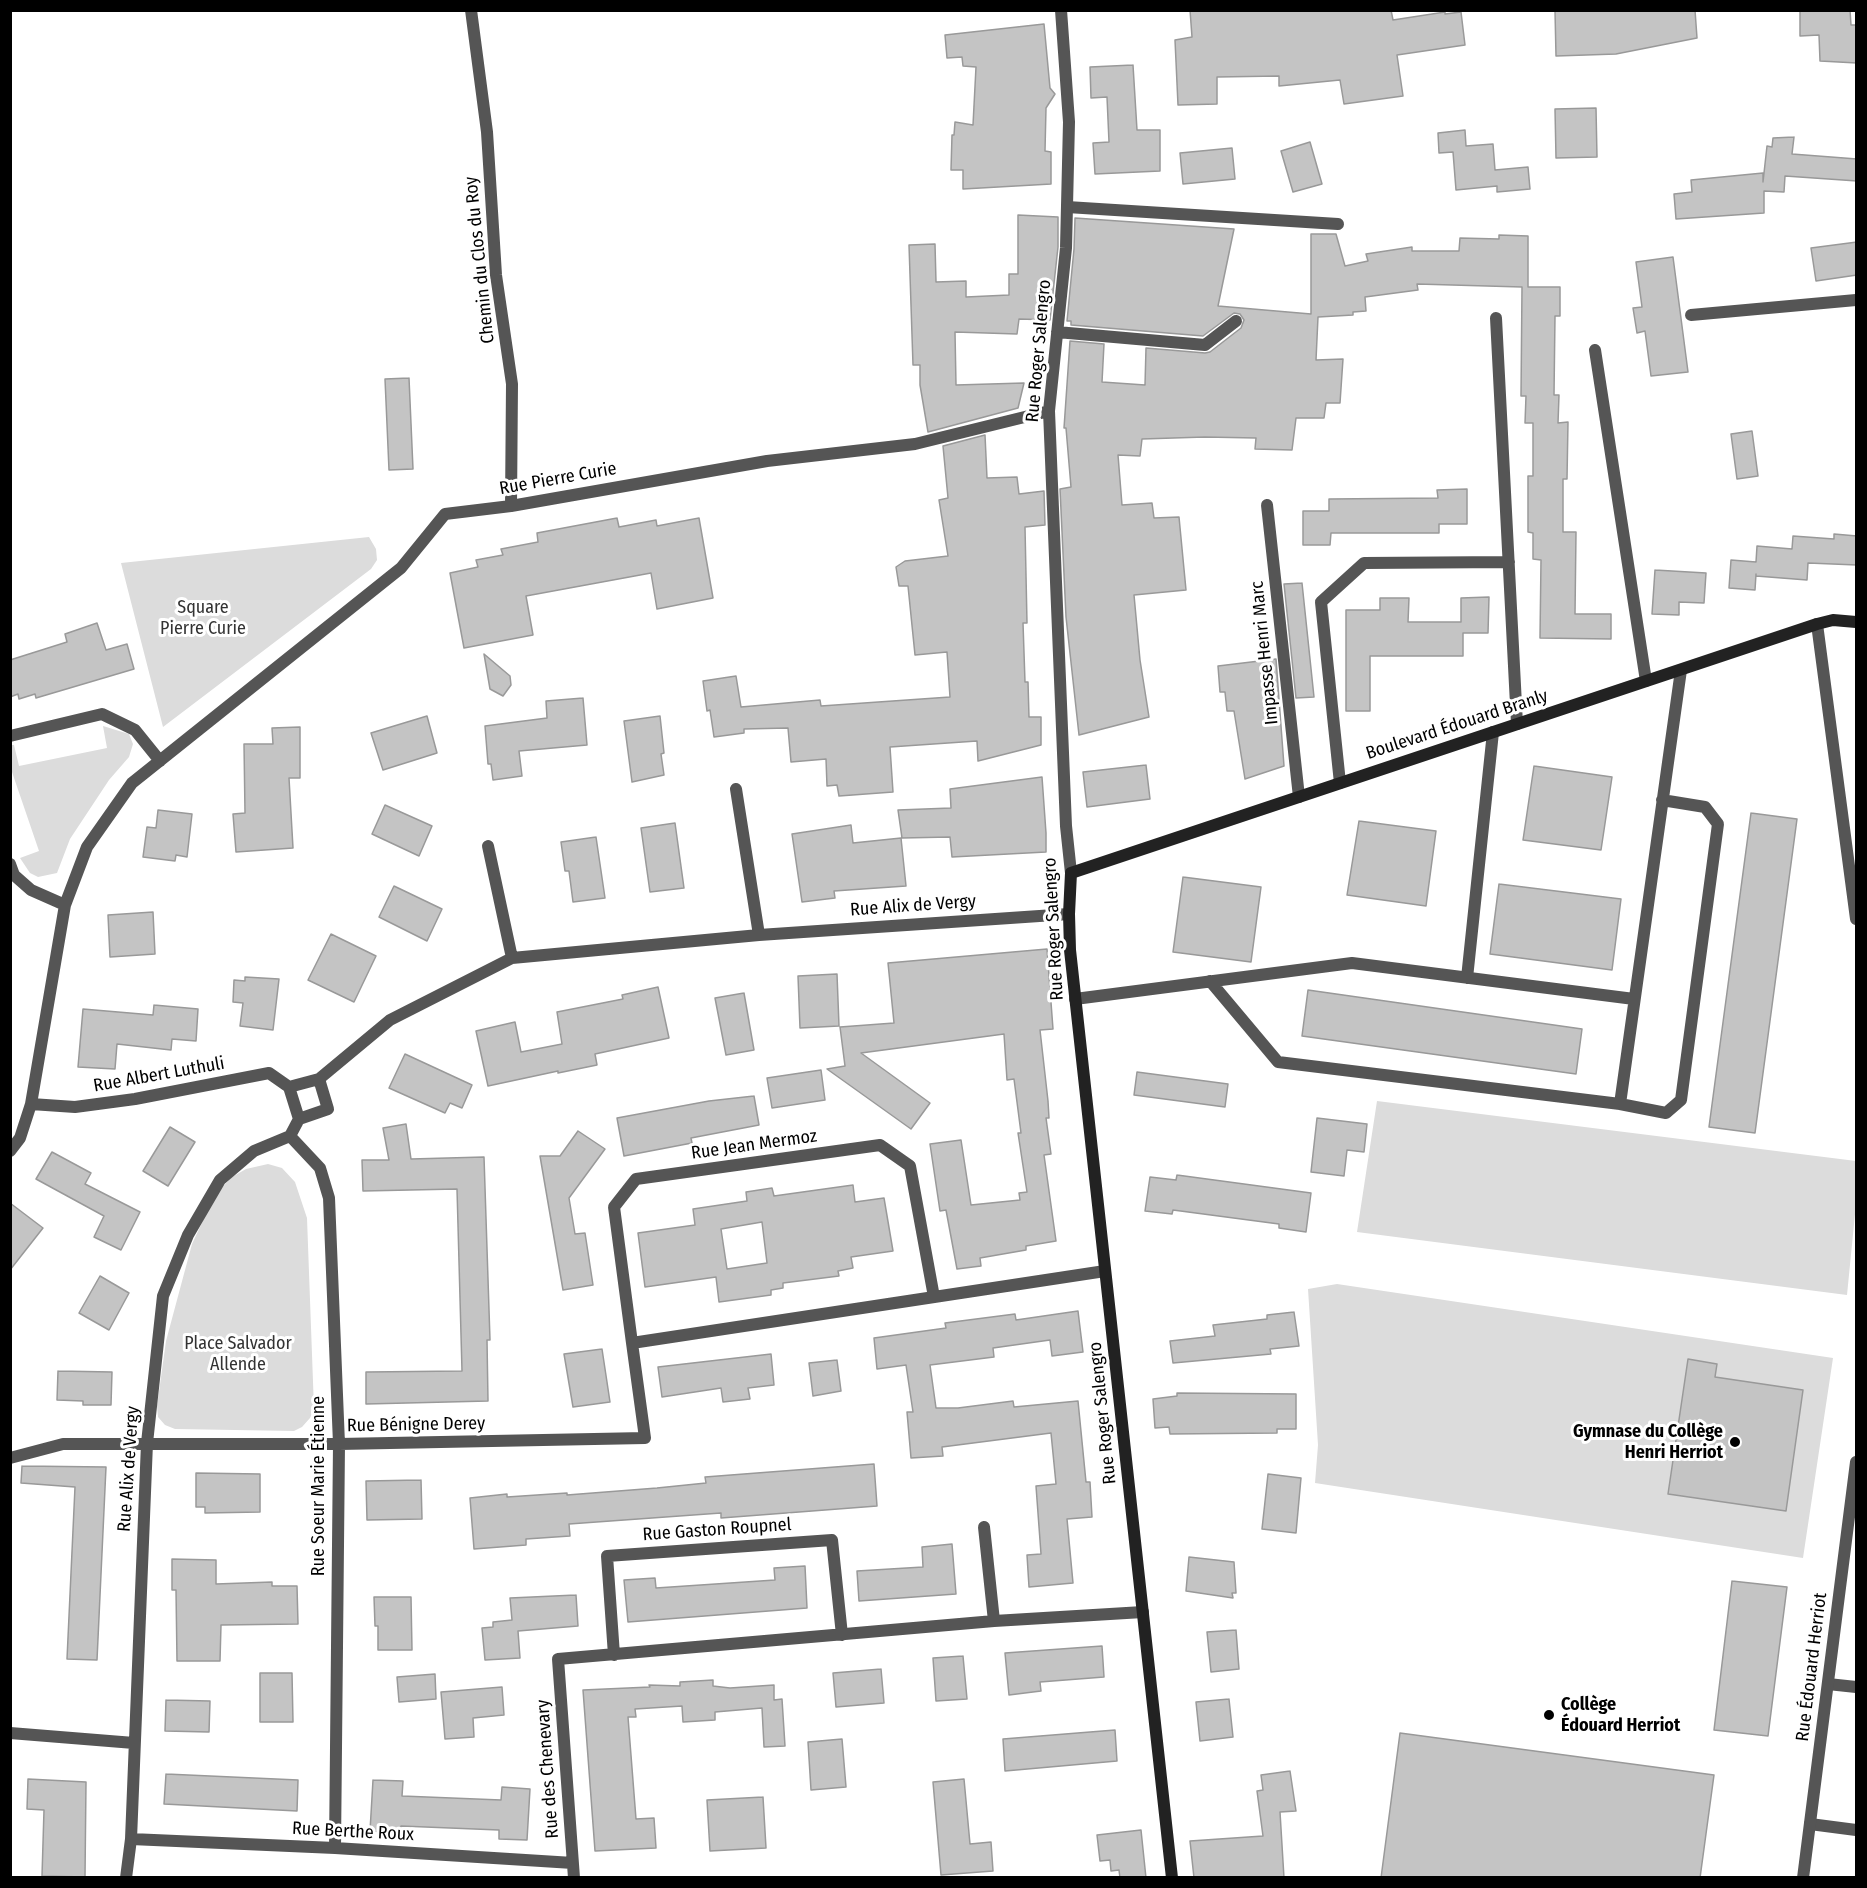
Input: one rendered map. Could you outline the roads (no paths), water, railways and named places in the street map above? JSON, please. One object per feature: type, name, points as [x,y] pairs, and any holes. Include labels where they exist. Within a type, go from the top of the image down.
[{"type":"street","name":"Chemin du Clos du Roy","points":[[471,10],[487,132],[496,275],[512,384],[511,506]]},
{"type":"street","name":"Rue Roger Salengro","points":[[1061,10],[1069,123],[1066,248],[1049,411],[1066,826],[1071,873],[1069,914],[1105,1271],[1172,1878]]},
{"type":"street","points":[[1067,207],[1338,224]]},
{"type":"street","points":[[1691,315],[1857,300]]},
{"type":"street","points":[[1496,318],[1517,724]]},
{"type":"street","points":[[1057,332],[1205,345],[1236,321]]},
{"type":"street","points":[[1595,351],[1646,681]]},
{"type":"street","name":"Rue Pierre Curie","points":[[10,1151],[20,1138],[31,1104],[64,904],[87,847],[132,783],[401,568],[445,514],[511,506],[767,461],[915,444],[1049,411]]},
{"type":"street","name":"Impasse Henri Marc","points":[[1267,506],[1299,797]]},
{"type":"street","points":[[1340,783],[1321,602],[1364,563],[1509,562]]},
{"type":"street","name":"Boulevard Édouard Branly","points":[[1071,873],[1817,624],[1833,620],[1857,622]]},
{"type":"street","points":[[1817,624],[1857,919]]},
{"type":"street","points":[[1620,1104],[1681,670]]},
{"type":"street","points":[[10,736],[102,714],[135,730],[160,761]]},
{"type":"street","points":[[1467,978],[1492,732]]},
{"type":"street","points":[[736,789],[759,935]]},
{"type":"street","points":[[1210,981],[1278,1062],[1620,1104],[1666,1113],[1681,1100],[1683,1089],[1718,824],[1705,807],[1662,800]]},
{"type":"street","points":[[488,846],[512,958]]},
{"type":"street","points":[[10,864],[14,874],[31,890],[64,904]]},
{"type":"street","name":"Rue Alix de Vergy","points":[[289,1088],[319,1079],[390,1020],[512,958],[759,935],[1069,914]]},
{"type":"street","points":[[1076,999],[1352,963],[1634,999]]},
{"type":"street","name":"Rue Albert Luthuli","points":[[31,1104],[75,1107],[135,1100],[269,1073],[289,1088]]},
{"type":"street","points":[[290,1136],[299,1119],[328,1109],[319,1079]]},
{"type":"street","points":[[289,1088],[299,1119]]},
{"type":"street","name":"Rue Alix de Vergy","points":[[126,1878],[130,1839],[147,1443],[163,1296],[188,1234],[220,1180],[255,1151],[290,1136]]},
{"type":"street","name":"Rue Soeur Marie Étienne","points":[[290,1136],[320,1168],[329,1198],[339,1444],[335,1848]]},
{"type":"street","name":"Rue Jean Mermoz","points":[[645,1438],[614,1207],[636,1179],[880,1146],[910,1166],[934,1297]]},
{"type":"street","points":[[632,1343],[1105,1271]]},
{"type":"street","name":"Rue Bénigne Derey","points":[[10,1458],[63,1444],[339,1444],[645,1438]]},
{"type":"street","name":"Rue Édouard Herriot","points":[[1803,1878],[1857,1462]]},
{"type":"street","points":[[984,1527],[994,1621]]},
{"type":"street","name":"Rue Gaston Roupnel","points":[[614,1655],[607,1556],[832,1540],[842,1635]]},
{"type":"street","points":[[614,1655],[994,1621],[1143,1612]]},
{"type":"street","name":"Rue des Chenevary","points":[[574,1878],[558,1659],[614,1655]]},
{"type":"street","points":[[1828,1684],[1857,1687]]},
{"type":"street","points":[[10,1734],[134,1743]]},
{"type":"street","points":[[1809,1824],[1857,1830]]},
{"type":"street","name":"Rue Berthe Roux","points":[[130,1839],[335,1848],[573,1863]]},
{"type":"place","name":"Gymnase du Collège Henri Herriot","points":[[1735,1442]]},
{"type":"place","name":"Collège Édouard Herriot","points":[[1549,1715]]},
{"type":"park label","name":"Square Pierre Curie","points":[[203,618]]},
{"type":"park label","name":"Place Salvador Allende","points":[[238,1354]]}]
